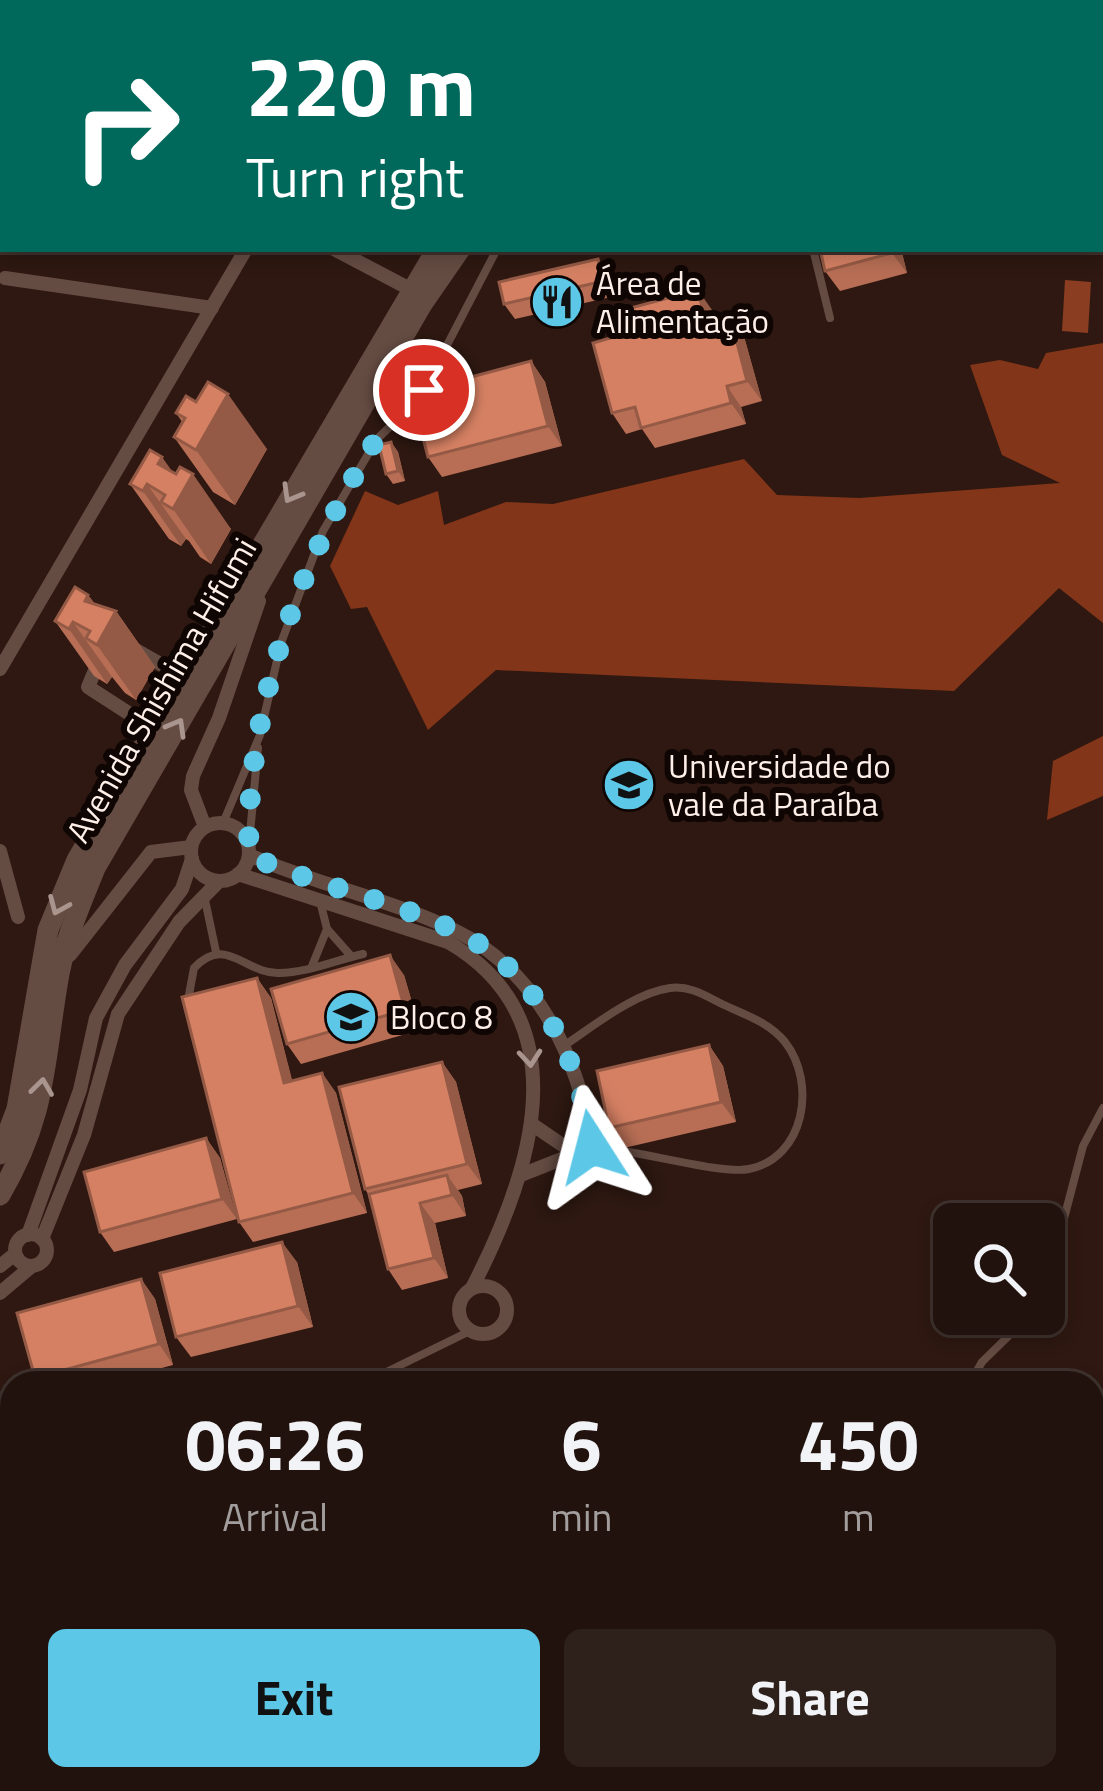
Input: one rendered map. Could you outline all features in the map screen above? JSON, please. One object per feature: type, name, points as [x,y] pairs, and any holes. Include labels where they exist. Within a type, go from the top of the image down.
[{"type":"street","points":[[0,669],[244,252]]},
{"type":"street","points":[[340,252],[410,289]]},
{"type":"street","name":"Avenida Shishima Hifumi","points":[[0,1195],[30,1142],[38,1116],[60,969],[86,864],[153,729],[435,252]]},
{"type":"street","name":"Avenida Shishima Hifumi","points":[[0,1154],[17,1109],[48,929],[271,568],[422,304],[458,252]]},
{"type":"street","points":[[5,278],[212,308]]},
{"type":"street","points":[[0,1293],[45,1258],[35,1237],[97,1018],[125,965],[188,879],[192,853],[205,827],[191,790],[193,776],[225,704],[271,568]]},
{"type":"street","points":[[153,729],[88,687],[115,640],[183,677]]},
{"type":"street","points":[[205,827],[223,823],[241,830],[249,849],[469,938],[529,992],[565,1045],[587,1104],[592,1147],[521,1175]]},
{"type":"street","points":[[238,874],[249,849]]},
{"type":"street","points":[[0,851],[17,917]]},
{"type":"street","points":[[60,969],[151,852],[192,853]]},
{"type":"street","points":[[192,853],[202,874],[219,881]]},
{"type":"street","points":[[0,1266],[15,1254],[16,1244],[35,1237],[84,1135],[118,1014],[153,957],[203,894],[238,874],[448,942],[477,961],[522,1018],[531,1051],[533,1126],[521,1175],[486,1261],[458,1305],[460,1320],[470,1331],[487,1334],[501,1326],[507,1310],[486,1261]]},
{"type":"street","points":[[533,1126],[574,1153]]},
{"type":"street","points":[[15,1254],[32,1266]]},
{"type":"street","points":[[472,1288],[495,1289]]},
{"type":"lane","points":[[249,849],[260,735],[281,644],[323,531],[376,439],[419,399],[495,252]]},
{"type":"lane","points":[[814,252],[830,318]]},
{"type":"lane","points":[[223,823],[260,735]]},
{"type":"lane","points":[[203,894],[216,952]]},
{"type":"lane","points":[[320,900],[327,929],[351,956]]},
{"type":"lane","points":[[311,968],[327,929]]},
{"type":"lane","points":[[188,1000],[194,968],[216,952],[233,953],[272,974],[363,954]]},
{"type":"lane","points":[[565,1045],[640,999],[682,988],[772,1028],[791,1051],[804,1082],[794,1135],[763,1166],[730,1171],[692,1160],[592,1147]]},
{"type":"lane","points":[[1065,1225],[1083,1146],[1103,1108]]},
{"type":"lane","points":[[388,1371],[470,1331]]},
{"type":"lane","points":[[977,1371],[1010,1335]]},
{"type":"shaded area","points":[[1065,280],[1091,282],[1088,333],[1062,331]]},
{"type":"shaded area","points":[[1103,343],[1103,623],[1059,588],[954,691],[496,670],[428,730],[367,607],[351,609],[330,566],[365,491],[398,505],[438,491],[444,525],[506,502],[553,504],[744,459],[777,495],[859,498],[1060,483],[1002,455],[970,365],[1000,360],[1038,369],[1046,353]]},
{"type":"shaded area","points":[[1103,736],[1103,796],[1047,820],[1053,761]]},
{"type":"building","points":[[821,252],[892,252],[892,253],[825,271]]},
{"type":"building","points":[[598,259],[604,281],[504,304],[499,282]]},
{"type":"building","points":[[698,290],[705,319],[729,312],[747,381],[727,386],[731,403],[641,428],[635,407],[612,413],[593,343],[614,337],[608,314]]},
{"type":"building","points":[[531,361],[548,426],[428,457],[411,393]]},
{"type":"building","points":[[208,382],[228,394],[196,450],[174,437],[185,418],[176,413],[186,396],[196,402]]},
{"type":"building","points":[[391,442],[398,471],[386,474],[379,445]]},
{"type":"building","points":[[150,450],[162,457],[158,464],[176,474],[180,467],[193,474],[173,509],[161,502],[165,495],[147,484],[143,491],[130,484]]},
{"type":"building","points":[[75,587],[88,595],[85,601],[116,611],[97,645],[86,638],[90,631],[73,622],[69,629],[55,621]]},
{"type":"building","points":[[390,955],[405,1010],[287,1044],[271,989]]},
{"type":"building","points":[[257,978],[284,1083],[322,1073],[353,1193],[239,1222],[182,997]]},
{"type":"building","points":[[709,1045],[721,1102],[609,1128],[597,1071]]},
{"type":"building","points":[[442,1062],[467,1164],[365,1189],[339,1087]]},
{"type":"building","points":[[206,1138],[222,1199],[100,1232],[84,1172]]},
{"type":"building","points":[[447,1175],[452,1195],[420,1203],[434,1258],[388,1269],[369,1194]]},
{"type":"building","points":[[282,1242],[298,1306],[176,1337],[160,1273]]},
{"type":"building","points":[[141,1279],[159,1344],[61,1371],[33,1371],[17,1313]]},
{"type":"place","name":"Área de Alimentação","points":[[557,302]]},
{"type":"place","name":"Universidade do vale da Paraíba","points":[[629,785]]},
{"type":"place","name":"Bloco 8","points":[[351,1017]]},
{"type":"route","points":[[424,390],[376,439],[312,555],[281,644],[260,735],[249,855],[288,873],[453,929],[485,948],[529,992],[565,1045],[587,1104],[592,1147]]}]
